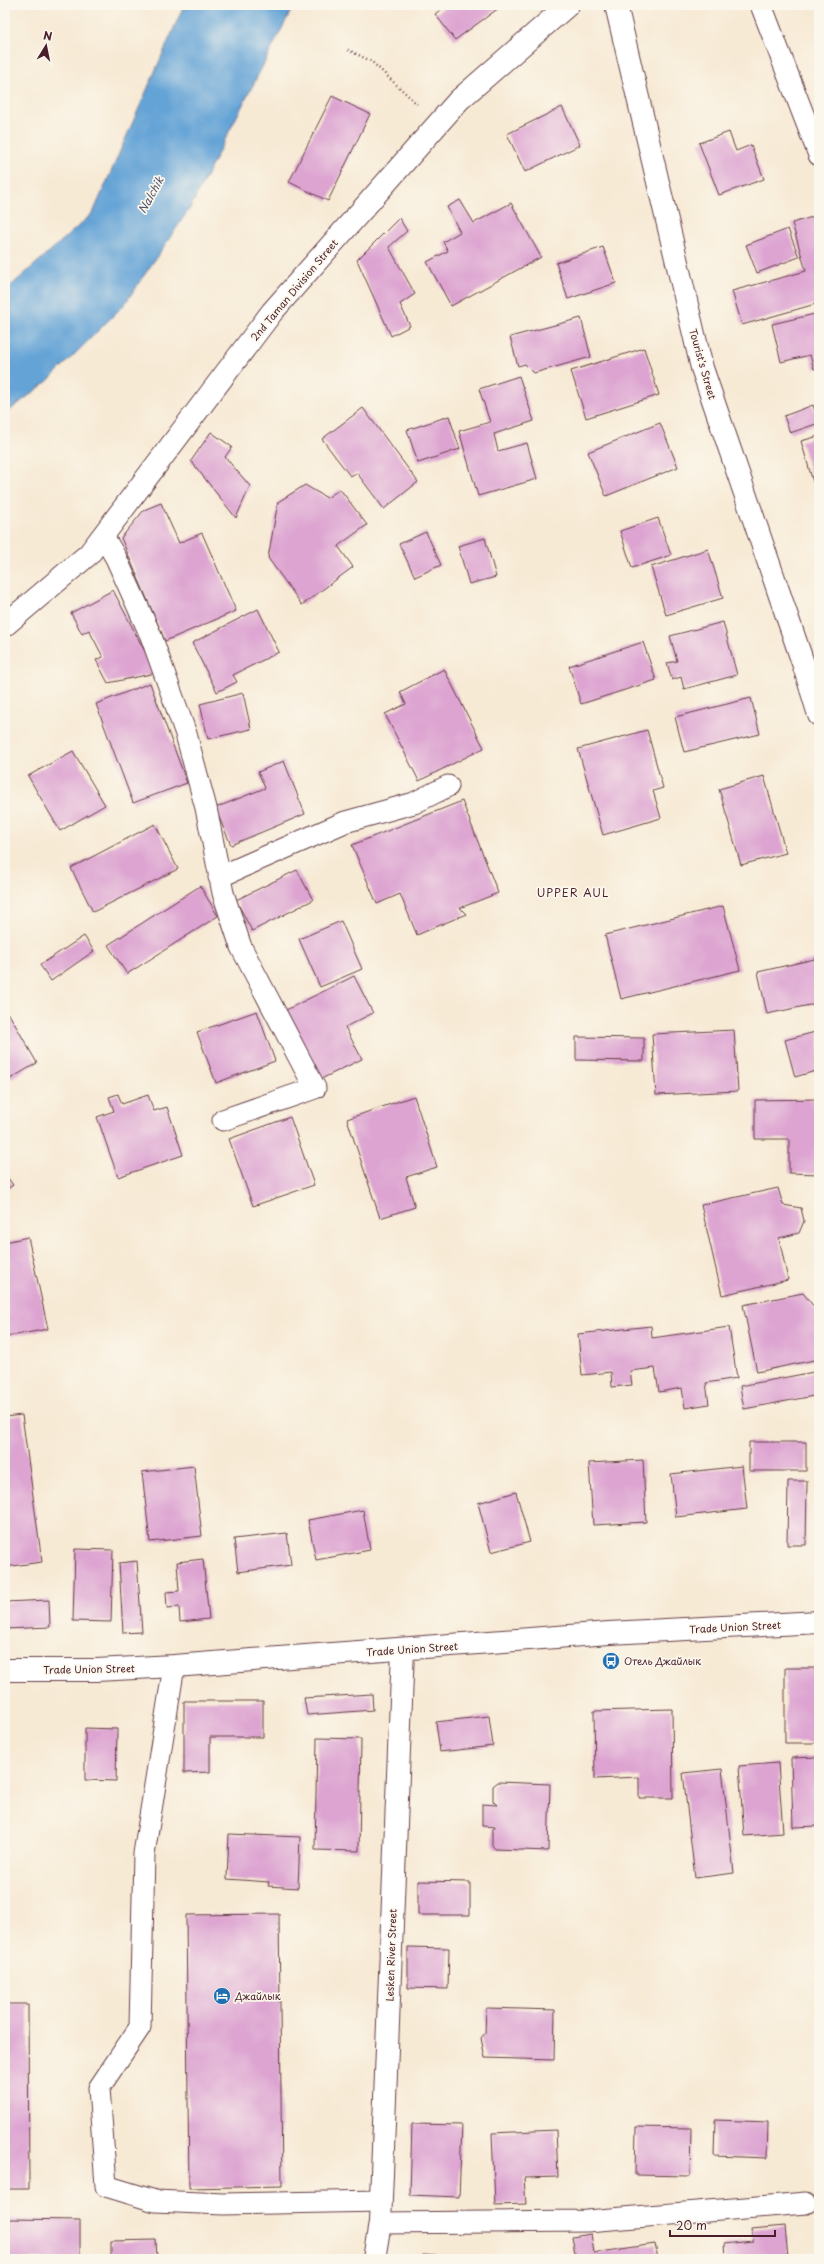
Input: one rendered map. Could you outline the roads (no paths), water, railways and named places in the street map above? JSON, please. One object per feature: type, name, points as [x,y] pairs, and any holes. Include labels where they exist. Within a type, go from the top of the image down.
[{"type":"street","name":"2nd Taman Division Street","points":[[5,625],[89,554],[272,312],[438,123],[459,100],[568,5]]},
{"type":"street","name":"Tourist's Street","points":[[616,5],[702,368],[803,663],[819,715]]},
{"type":"street","name":"Trade Union Street","points":[[5,1670],[96,1670],[174,1666],[403,1650],[609,1633],[819,1622]]},
{"type":"street","name":"Lesken River Street","points":[[374,2259],[380,2223],[403,1650]]},
{"type":"lane","points":[[761,5],[819,155]]},
{"type":"lane","points":[[103,536],[116,558],[151,636],[186,734],[206,808],[219,877],[240,947],[315,1088],[223,1120]]},
{"type":"lane","points":[[219,877],[345,822],[414,804],[448,786]]},
{"type":"lane","points":[[174,1666],[144,1854],[140,2027],[99,2088],[106,2186],[155,2201],[223,2204],[381,2201]]},
{"type":"lane","points":[[380,2223],[586,2221],[806,2203]]},
{"type":"water","name":"Nalchik","points":[[184,5],[294,5],[190,208],[124,305],[49,380],[5,414],[5,291],[93,213]]},
{"type":"place","name":"Отель Джайлык","points":[[611,1661]]},
{"type":"place","name":"Джайлык","points":[[222,1996]]},
{"type":"district","name":"UPPER AUL","points":[[573,893]]}]
